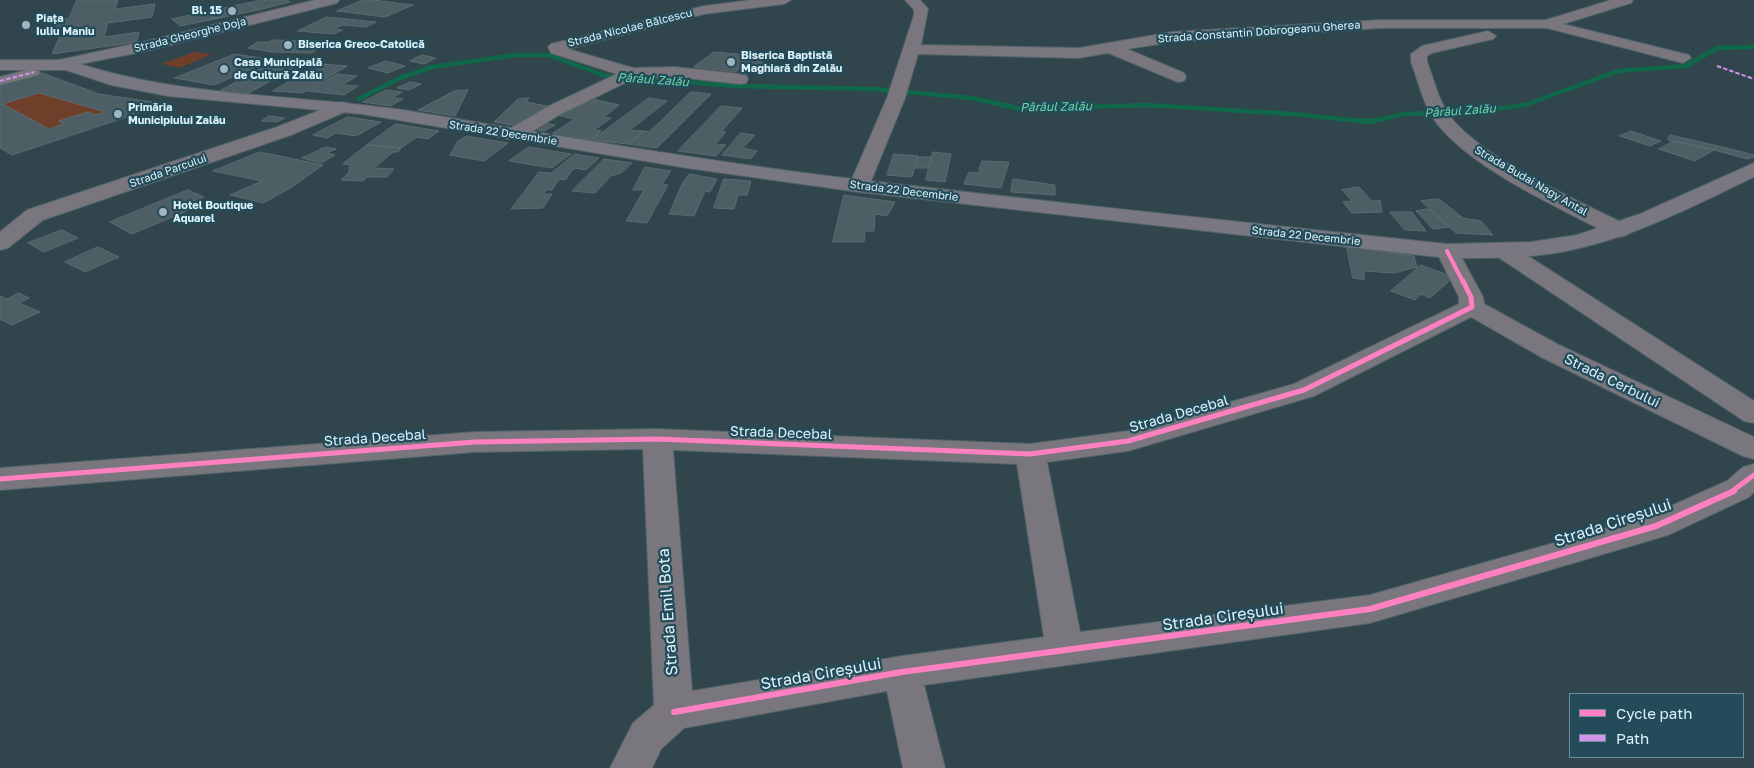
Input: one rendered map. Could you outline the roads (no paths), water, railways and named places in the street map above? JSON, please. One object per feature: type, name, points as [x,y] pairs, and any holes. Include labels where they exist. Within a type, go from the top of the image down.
[{"type":"main road","name":"Strada Gheorghe Doja","points":[[40,68],[148,46],[332,0]]},
{"type":"main road","points":[[0,65],[40,68]]},
{"type":"main road","name":"Strada 22 Decembrie","points":[[40,68],[77,66],[117,81],[168,91],[341,107],[513,135],[859,186],[1447,251],[1506,252],[1571,243],[1619,230],[1689,201],[1753,170]]},
{"type":"main road","points":[[0,72],[40,68]]},
{"type":"street","name":"Strada Nicolae Bălcescu","points":[[740,80],[675,72],[632,73],[557,50],[556,47],[704,10],[784,0]]},
{"type":"street","points":[[859,186],[898,92],[912,49],[921,9],[912,0]]},
{"type":"street","name":"Strada Constantin Dobrogeanu Gherea","points":[[1547,24],[1626,0]]},
{"type":"street","name":"Strada Constantin Dobrogeanu Gherea","points":[[912,49],[1060,53],[1111,48],[1172,37],[1380,24],[1547,24],[1683,58]]},
{"type":"street","name":"Strada Budai Nagy Antal","points":[[1547,24],[1427,50],[1419,54],[1419,62],[1438,108],[1466,143],[1511,172],[1619,230]]},
{"type":"street","points":[[1111,48],[1178,77]]},
{"type":"street","points":[[0,81],[40,68]]},
{"type":"street","name":"Strada Nicolae Bălcescu","points":[[513,135],[553,111],[632,73]]},
{"type":"street","name":"Strada Parcului","points":[[0,243],[35,215],[284,131],[341,107]]},
{"type":"street","points":[[0,225],[35,215]]},
{"type":"street","points":[[1447,251],[1471,297],[1472,307]]},
{"type":"street","points":[[1506,252],[1754,414]]},
{"type":"street","name":"Strada Cerbului","points":[[1472,307],[1550,351],[1754,449]]},
{"type":"street","name":"Strada Decebal","points":[[0,479],[475,442],[657,439],[1030,454],[1128,441],[1304,390],[1472,307]]},
{"type":"street","name":"Strada Emil Bota","points":[[657,439],[674,712]]},
{"type":"street","points":[[1030,454],[1065,650]]},
{"type":"street","name":"Strada Cireșului","points":[[674,712],[902,672],[1370,609],[1656,526],[1738,489],[1754,475]]},
{"type":"street","points":[[902,672],[924,768]]},
{"type":"street","points":[[631,768],[646,736],[674,712]]},
{"type":"waterway","name":"Pârâul Zalău","points":[[1373,121],[1404,114],[1482,111],[1525,105],[1618,71],[1686,66],[1717,48],[1754,47]]},
{"type":"waterway","name":"Pârâul Zalău","points":[[359,99],[400,78],[432,67],[516,55],[548,55],[606,76],[736,86],[874,89],[972,98],[1021,109],[1146,105],[1293,114],[1360,121]]},
{"type":"waterway","name":"Pârâul Zalău","points":[[1360,121],[1373,121]]},
{"type":"waterway","name":"Pârâul Zalău","points":[[1360,121],[1373,121]]},
{"type":"place","name":"Bl. 15","points":[[232,11]]},
{"type":"place","name":"Piața Iuliu Maniu","points":[[26,25]]},
{"type":"place","name":"Biserica Greco-Catolică","points":[[288,45]]},
{"type":"place","name":"Biserica Baptistă Maghiară din Zalău","points":[[731,62]]},
{"type":"place","name":"Casa Municipală de Cultură Zalău","points":[[224,69]]},
{"type":"place","name":"Primăria Municipiului Zalău","points":[[118,114]]},
{"type":"place","name":"Hotel Boutique Aquarel","points":[[163,212]]}]
